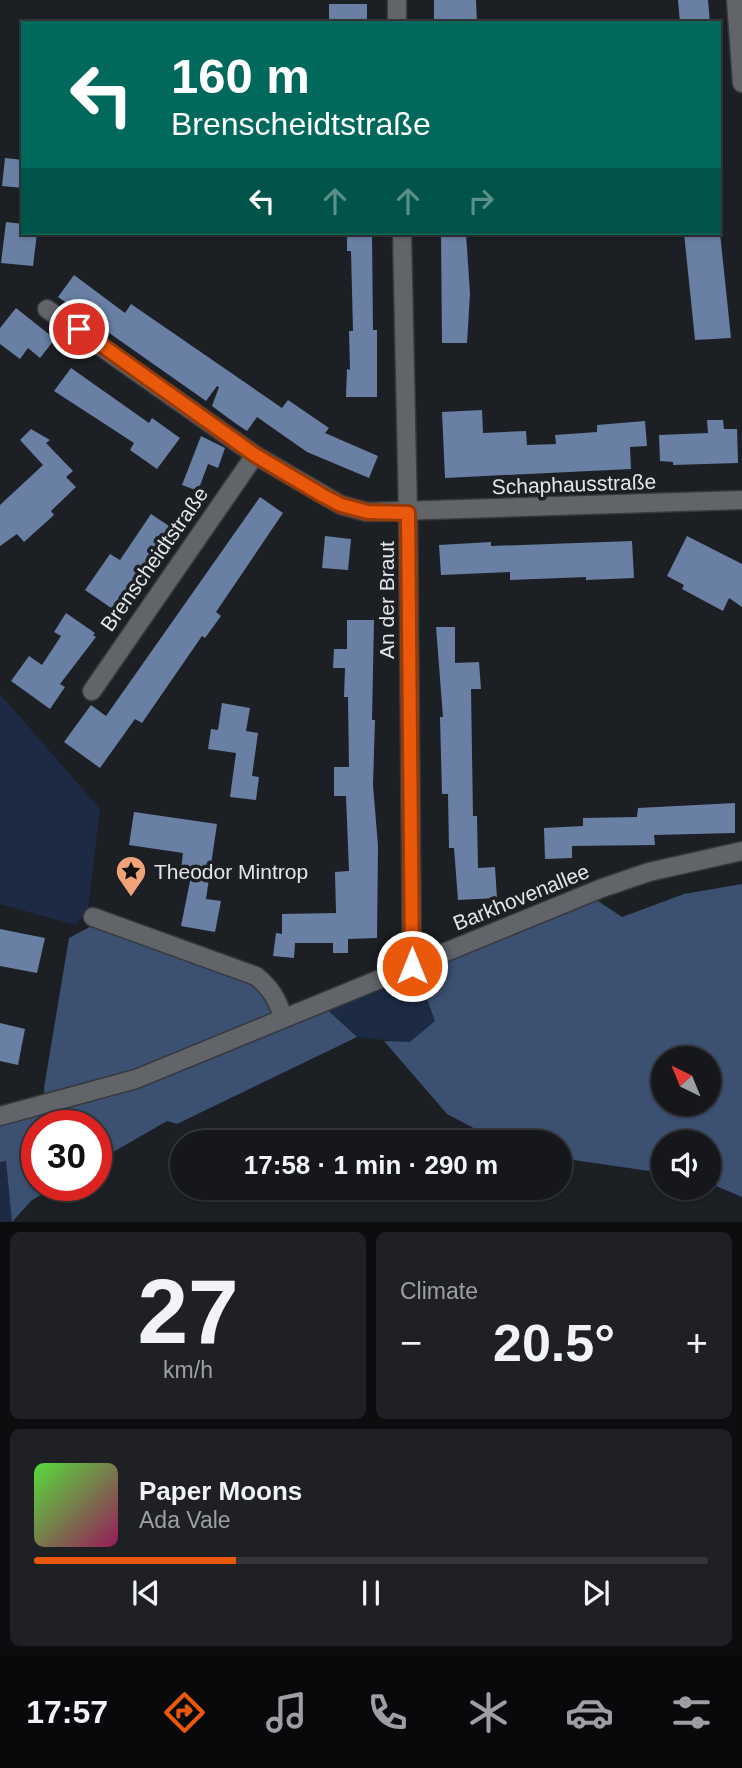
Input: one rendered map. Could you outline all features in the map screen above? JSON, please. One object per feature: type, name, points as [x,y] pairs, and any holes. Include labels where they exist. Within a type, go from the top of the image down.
[{"type":"street","points":[[397,0],[397,21]]},
{"type":"street","points":[[736,0],[742,83]]},
{"type":"street","name":"An der Braut","points":[[402,235],[408,513],[412,966]]},
{"type":"street","points":[[47,309],[255,455],[341,505],[368,512],[408,513]]},
{"type":"street","name":"Brenscheidtstraße","points":[[92,691],[255,455]]},
{"type":"street","name":"Schaphausstraße","points":[[408,513],[742,500]]},
{"type":"street","name":"Barkhovenallee","points":[[0,1116],[136,1079],[283,1017],[637,876],[742,851]]},
{"type":"street","points":[[93,917],[256,976],[270,987],[278,999],[283,1017]]},
{"type":"shaded area","points":[[0,694],[100,809],[88,910],[75,925],[0,904]]},
{"type":"shaded area","points":[[742,884],[742,1197],[721,1188],[721,1130],[651,1130],[651,1171],[572,1160],[572,1130],[477,1130],[447,1114],[384,1041],[410,1042],[435,1021],[416,969],[592,897],[622,917],[684,894]]},
{"type":"shaded area","points":[[99,922],[254,978],[280,1016],[322,1005],[357,1037],[177,1124],[167,1121],[112,1153],[112,1110],[27,1110],[45,1104],[44,1088],[69,938]]},
{"type":"shaded area","points":[[416,969],[436,1021],[410,1043],[357,1037],[322,1005]]},
{"type":"shaded area","points":[[21,1112],[21,1201],[31,1201],[12,1222],[6,1161],[0,1162],[0,1119]]},
{"type":"shaded area","points":[[6,1161],[12,1222],[0,1222],[0,1162]]},
{"type":"building","points":[[434,0],[476,0],[477,21],[434,21]]},
{"type":"building","points":[[678,0],[708,0],[710,21],[680,21]]},
{"type":"building","points":[[329,4],[367,4],[367,21],[329,21]]},
{"type":"building","points":[[5,158],[21,160],[21,188],[2,186]]},
{"type":"building","points":[[6,222],[21,224],[21,235],[37,235],[33,266],[1,263]]},
{"type":"building","points":[[347,235],[372,235],[377,397],[346,397],[347,369],[350,370],[349,331],[353,331],[351,251],[347,251]]},
{"type":"building","points":[[441,235],[466,235],[470,294],[467,343],[442,343]]},
{"type":"building","points":[[684,235],[720,235],[731,338],[695,340]]},
{"type":"building","points":[[74,275],[125,313],[131,304],[282,408],[288,400],[329,428],[325,433],[378,456],[369,478],[307,452],[257,417],[247,431],[235,423],[212,406],[219,387],[217,386],[206,401],[58,297]]},
{"type":"building","points":[[16,308],[55,339],[40,358],[28,348],[20,359],[0,344],[0,328]]},
{"type":"building","points":[[71,368],[149,423],[152,418],[180,438],[157,469],[130,450],[134,443],[54,391]]},
{"type":"building","points":[[482,410],[483,433],[526,431],[527,445],[556,444],[555,435],[597,432],[597,425],[645,421],[647,446],[630,447],[631,469],[445,478],[442,412]]},
{"type":"building","points":[[707,420],[723,420],[724,429],[737,429],[738,463],[673,465],[673,462],[660,461],[659,435],[708,433]]},
{"type":"building","points":[[31,429],[50,440],[46,443],[73,471],[66,477],[76,487],[51,511],[54,515],[24,542],[17,534],[0,546],[0,505],[43,465],[20,440]]},
{"type":"building","points":[[201,436],[225,448],[218,468],[208,464],[198,491],[182,485]]},
{"type":"building","points":[[260,497],[283,513],[216,612],[221,616],[205,638],[202,636],[142,723],[135,719],[100,768],[64,742],[91,705],[106,716]]},
{"type":"building","points":[[151,514],[178,532],[152,571],[147,568],[117,612],[85,590],[110,554],[120,560]]},
{"type":"building","points":[[325,536],[351,539],[348,570],[322,568]]},
{"type":"building","points":[[687,536],[742,564],[742,607],[729,598],[723,611],[682,589],[684,585],[667,576]]},
{"type":"building","points":[[632,541],[634,578],[510,580],[510,572],[441,575],[439,545]]},
{"type":"building","points":[[66,613],[95,633],[93,635],[96,637],[60,684],[65,687],[50,709],[11,681],[29,656],[42,665],[61,636],[54,632]]},
{"type":"building","points":[[347,620],[374,620],[372,720],[375,720],[373,785],[378,846],[377,938],[348,939],[348,953],[333,953],[333,943],[295,943],[294,958],[273,956],[276,933],[282,934],[282,914],[336,913],[335,872],[349,871],[346,796],[334,796],[334,767],[349,767],[348,697],[344,697],[345,668],[333,668],[334,649],[347,649]]},
{"type":"building","points":[[436,627],[455,627],[455,663],[479,662],[481,689],[471,689],[473,816],[477,816],[478,868],[495,867],[497,898],[458,900],[454,848],[449,848],[448,794],[442,794],[440,717],[443,717]]},
{"type":"building","points":[[222,703],[250,708],[246,731],[258,733],[252,776],[259,777],[256,800],[230,797],[236,753],[208,749],[211,729],[218,730]]},
{"type":"building","points":[[735,803],[735,833],[654,835],[655,845],[572,846],[572,858],[545,859],[544,828],[583,826],[583,818],[637,817],[638,808]]},
{"type":"building","points":[[134,812],[217,824],[206,899],[221,901],[215,932],[181,926],[190,881],[180,879],[183,853],[129,845]]},
{"type":"building","points":[[0,929],[45,938],[37,973],[0,966]]},
{"type":"building","points":[[0,1023],[25,1029],[18,1065],[0,1061]]},
{"type":"place","name":"Theodor Mintrop","points":[[131,898]]},
{"type":"route","points":[[79,329],[255,455],[322,495],[341,505],[368,512],[408,513],[412,966]]}]
